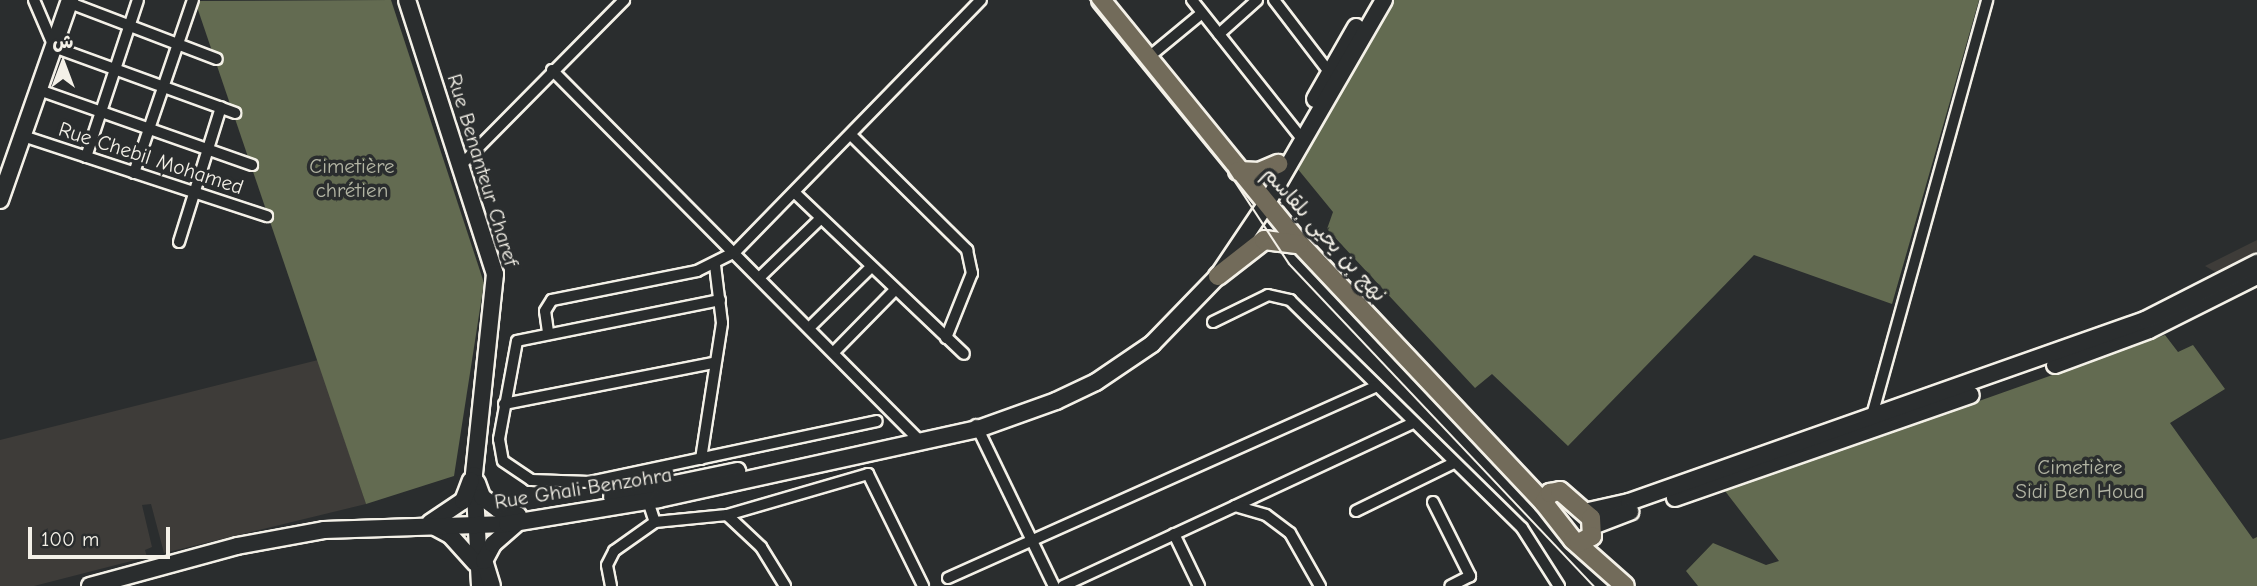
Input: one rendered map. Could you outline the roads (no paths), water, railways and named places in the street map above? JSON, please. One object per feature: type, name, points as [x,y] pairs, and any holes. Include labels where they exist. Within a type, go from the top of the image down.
[{"type":"main road","name":"Rue Benanteur Charef","points":[[407,0],[495,274],[474,475],[480,586]]},
{"type":"main road","name":"نهج بن يحيى بلقاسم","points":[[1101,0],[1150,56],[1238,171],[1300,244],[1528,486],[1549,497]]},
{"type":"main road","name":"Rue Ghali Benzohra","points":[[976,426],[1085,379],[1144,339],[1206,277],[1262,201],[1278,164],[1300,136],[1329,72],[1372,0]]},
{"type":"main road","name":"Rue Ghali Benzohra","points":[[518,519],[976,426],[1056,401],[1122,366],[1176,323],[1218,276],[1384,0]]},
{"type":"main road","points":[[0,199],[70,1]]},
{"type":"main road","points":[[1238,171],[1259,172],[1278,164]]},
{"type":"main road","points":[[1218,276],[1264,240],[1300,244]]},
{"type":"main road","points":[[1625,586],[1602,563],[1587,529],[1566,494],[1549,497],[1547,512],[1587,529],[2145,320],[2257,263]]},
{"type":"main road","points":[[1872,423],[2149,330],[2257,276]]},
{"type":"main road","name":"Rue Ghali Benzohra","points":[[90,586],[237,546],[324,530],[475,523],[649,501],[918,438]]},
{"type":"main road","points":[[474,475],[482,497],[518,519],[493,544],[480,562],[450,535],[428,524],[463,500],[474,475]]},
{"type":"main road","name":"Rue Benanteur Charef","points":[[480,562],[492,586]]},
{"type":"street","points":[[34,0],[54,47],[235,113]]},
{"type":"street","points":[[86,157],[138,0]]},
{"type":"street","points":[[134,173],[166,87],[193,0]]},
{"type":"street","points":[[461,165],[624,0]]},
{"type":"street","points":[[548,332],[545,311],[552,300],[715,265],[735,252],[853,136],[981,0]]},
{"type":"street","points":[[1192,0],[1300,136]]},
{"type":"street","points":[[1219,34],[1257,0]]},
{"type":"street","points":[[1273,0],[1329,72]]},
{"type":"street","points":[[1872,423],[1987,0]]},
{"type":"street","points":[[70,1],[217,59]]},
{"type":"street","points":[[1150,56],[1202,13]]},
{"type":"street","points":[[552,70],[835,351],[918,438]]},
{"type":"street","points":[[39,90],[252,165]]},
{"type":"street","points":[[179,242],[221,107]]},
{"type":"street","name":"Rue Chebil Mohamed","points":[[23,136],[267,216]]},
{"type":"street","points":[[853,136],[967,250],[972,273],[946,338]]},
{"type":"street","points":[[795,193],[894,291],[964,354]]},
{"type":"street","points":[[760,277],[820,219]]},
{"type":"street","points":[[701,459],[713,363],[722,323],[715,265]]},
{"type":"street","points":[[810,327],[870,268]]},
{"type":"street","points":[[835,351],[894,291]]},
{"type":"street","points":[[1213,322],[1264,296],[1282,295],[1522,528],[1559,586]]},
{"type":"street","points":[[720,300],[548,332],[514,345],[499,439],[503,461],[531,480],[590,482],[877,421]]},
{"type":"street","points":[[504,404],[713,363]]},
{"type":"street","points":[[948,578],[1375,387]]},
{"type":"street","points":[[1063,586],[1413,424]]},
{"type":"street","points":[[976,426],[1054,586]]},
{"type":"street","points":[[1356,511],[1454,464]]},
{"type":"street","points":[[611,586],[607,565],[614,551],[655,522],[727,515],[868,474],[923,586]]},
{"type":"street","points":[[649,501],[655,522]]},
{"type":"street","points":[[1433,502],[1470,576],[1450,586]]},
{"type":"street","points":[[1235,506],[1266,515],[1290,533],[1320,586]]},
{"type":"street","points":[[727,515],[761,547],[785,586]]},
{"type":"street","points":[[1174,534],[1199,586]]},
{"type":"tram line","points":[[1090,0],[1228,171],[1289,264],[1594,586]]},
{"type":"park label","name":"Cimetière chrétien","points":[[352,178]]},
{"type":"park label","name":"Cimetière Sidi Ben Houa","points":[[2080,479]]}]
